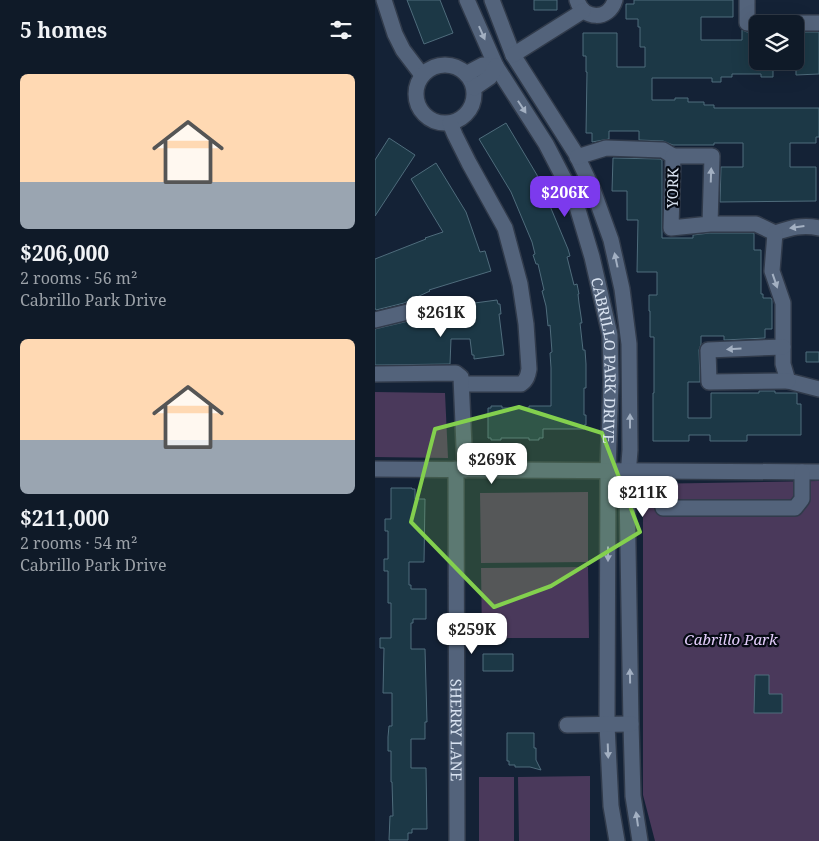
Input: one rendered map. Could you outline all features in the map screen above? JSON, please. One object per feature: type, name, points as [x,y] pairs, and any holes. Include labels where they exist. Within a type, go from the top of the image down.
[{"type":"street","points":[[384,0],[395,34],[403,50],[422,75]]},
{"type":"street","name":"CABRILLO PARK DRIVE","points":[[467,0],[496,66],[546,144],[575,200],[593,257],[609,335],[611,381],[608,470],[607,725],[611,806],[617,841]]},
{"type":"street","name":"CABRILLO PARK DRIVE","points":[[492,0],[513,55],[577,157],[593,190],[611,240],[622,289],[629,344],[630,450],[627,489],[633,796],[640,841]]},
{"type":"street","points":[[513,55],[580,5],[588,14],[594,16],[606,13],[611,9],[615,0]]},
{"type":"street","points":[[747,0],[747,23],[819,23]]},
{"type":"street","points":[[439,65],[449,65],[459,68],[467,74],[474,88],[474,98],[472,107],[459,120],[441,124],[432,121],[419,109],[415,91],[417,83],[422,75],[430,69],[439,65]]},
{"type":"street","points":[[467,74],[483,65],[496,66],[490,77],[474,88]]},
{"type":"street","points":[[375,374],[456,373],[461,377],[462,384],[521,384],[528,375],[526,324],[520,284],[505,228],[469,163],[450,123]]},
{"type":"street","points":[[577,157],[606,148],[663,150],[673,156]]},
{"type":"street","name":"YORK","points":[[710,224],[712,156],[673,156],[671,228],[710,224],[757,224],[775,232]]},
{"type":"street","points":[[789,381],[783,364],[783,303],[772,271],[775,232],[793,227],[810,226],[819,228]]},
{"type":"street","points":[[375,320],[412,311]]},
{"type":"street","points":[[783,347],[708,350],[709,382],[789,381],[819,389]]},
{"type":"street","name":"SHERRY LANE","points":[[457,841],[462,384]]},
{"type":"street","points":[[375,469],[819,472]]},
{"type":"street","points":[[663,508],[795,508],[802,499],[802,472]]},
{"type":"street","points":[[567,725],[631,724]]},
{"type":"highlighted area","points":[[519,407],[602,433],[640,532],[551,586],[494,607],[411,522],[435,429]]},
{"type":"green space","points":[[375,392],[445,393],[448,458],[375,457]]},
{"type":"green space","name":"Cabrillo Park","points":[[819,481],[819,841],[655,841],[643,795],[643,484]]},
{"type":"green space","points":[[588,492],[588,562],[481,563],[480,493]]},
{"type":"green space","points":[[588,567],[589,638],[482,638],[481,568]]},
{"type":"green space","points":[[590,776],[590,841],[519,841],[518,777]]},
{"type":"green space","points":[[479,777],[514,777],[514,841],[479,841]]},
{"type":"building","points":[[407,0],[440,0],[453,33],[424,44]]},
{"type":"building","points":[[534,0],[557,0],[557,10],[534,10]]},
{"type":"building","points":[[634,0],[733,0],[733,17],[701,17],[701,40],[742,40],[742,30],[749,32],[749,70],[773,70],[773,77],[761,77],[761,74],[732,74],[732,77],[721,77],[721,82],[712,82],[712,78],[652,78],[652,100],[688,98],[688,102],[704,102],[704,105],[714,105],[714,108],[819,108],[819,137],[816,137],[816,143],[790,143],[790,167],[816,167],[816,201],[720,202],[721,167],[743,167],[743,143],[673,145],[663,141],[639,140],[639,131],[609,131],[609,139],[592,142],[592,133],[586,133],[587,72],[586,56],[583,56],[583,33],[617,33],[617,67],[645,67],[645,47],[640,47],[638,19],[626,19],[626,4],[634,4]]},
{"type":"building","points":[[804,32],[819,32],[819,74],[796,75],[796,70],[804,70]]},
{"type":"building","points":[[506,123],[537,175],[568,249],[570,256],[567,257],[574,285],[577,284],[579,294],[582,323],[580,323],[583,350],[585,350],[586,388],[584,388],[584,415],[586,415],[586,425],[584,425],[584,429],[543,429],[543,438],[539,438],[539,440],[501,438],[501,440],[491,440],[491,438],[488,438],[488,408],[491,408],[491,406],[529,408],[529,406],[551,406],[550,353],[552,352],[550,325],[548,326],[542,291],[544,290],[538,264],[536,264],[533,255],[535,254],[532,242],[511,192],[479,139]]},
{"type":"building","points":[[389,138],[415,155],[375,216],[375,160]]},
{"type":"building","points":[[613,158],[662,160],[662,238],[693,238],[693,235],[710,233],[754,233],[754,250],[761,250],[761,294],[763,294],[763,298],[771,298],[772,300],[772,329],[765,329],[765,338],[724,340],[724,336],[701,336],[699,350],[700,382],[688,382],[688,418],[711,418],[711,393],[775,391],[775,393],[797,393],[797,404],[801,404],[801,435],[747,435],[747,441],[710,441],[710,435],[689,435],[689,441],[653,441],[654,337],[650,337],[649,295],[657,295],[657,272],[637,272],[638,220],[627,220],[627,191],[612,191]]},
{"type":"building","points":[[436,163],[466,212],[480,252],[485,251],[491,271],[429,290],[404,303],[376,310],[375,259],[443,232],[411,179]]},
{"type":"building","points":[[497,300],[498,304],[500,304],[501,314],[499,314],[504,355],[474,359],[470,339],[451,339],[450,364],[375,365],[375,329],[417,319],[428,319],[430,324],[467,324],[465,308],[468,308],[467,304]]},
{"type":"building","points":[[806,352],[819,352],[819,362],[806,362]]},
{"type":"building","points":[[391,488],[412,488],[415,489],[415,499],[425,499],[424,562],[409,562],[409,585],[411,585],[411,589],[426,589],[426,619],[413,619],[413,623],[411,623],[411,649],[425,649],[427,722],[425,722],[425,739],[411,739],[411,768],[426,768],[427,829],[412,829],[412,833],[408,833],[408,840],[389,840],[390,816],[393,816],[391,751],[388,751],[389,726],[392,726],[392,693],[383,693],[384,648],[380,648],[380,638],[391,638],[391,603],[388,603],[388,571],[384,571],[384,559],[388,559],[388,531],[385,531],[385,519],[391,519]]},
{"type":"building","points":[[483,654],[513,654],[513,671],[483,671]]},
{"type":"building","points":[[755,675],[769,675],[769,694],[782,694],[782,713],[754,713]]},
{"type":"building","points":[[507,733],[534,733],[536,760],[541,770],[509,765],[509,761],[507,761]]}]
